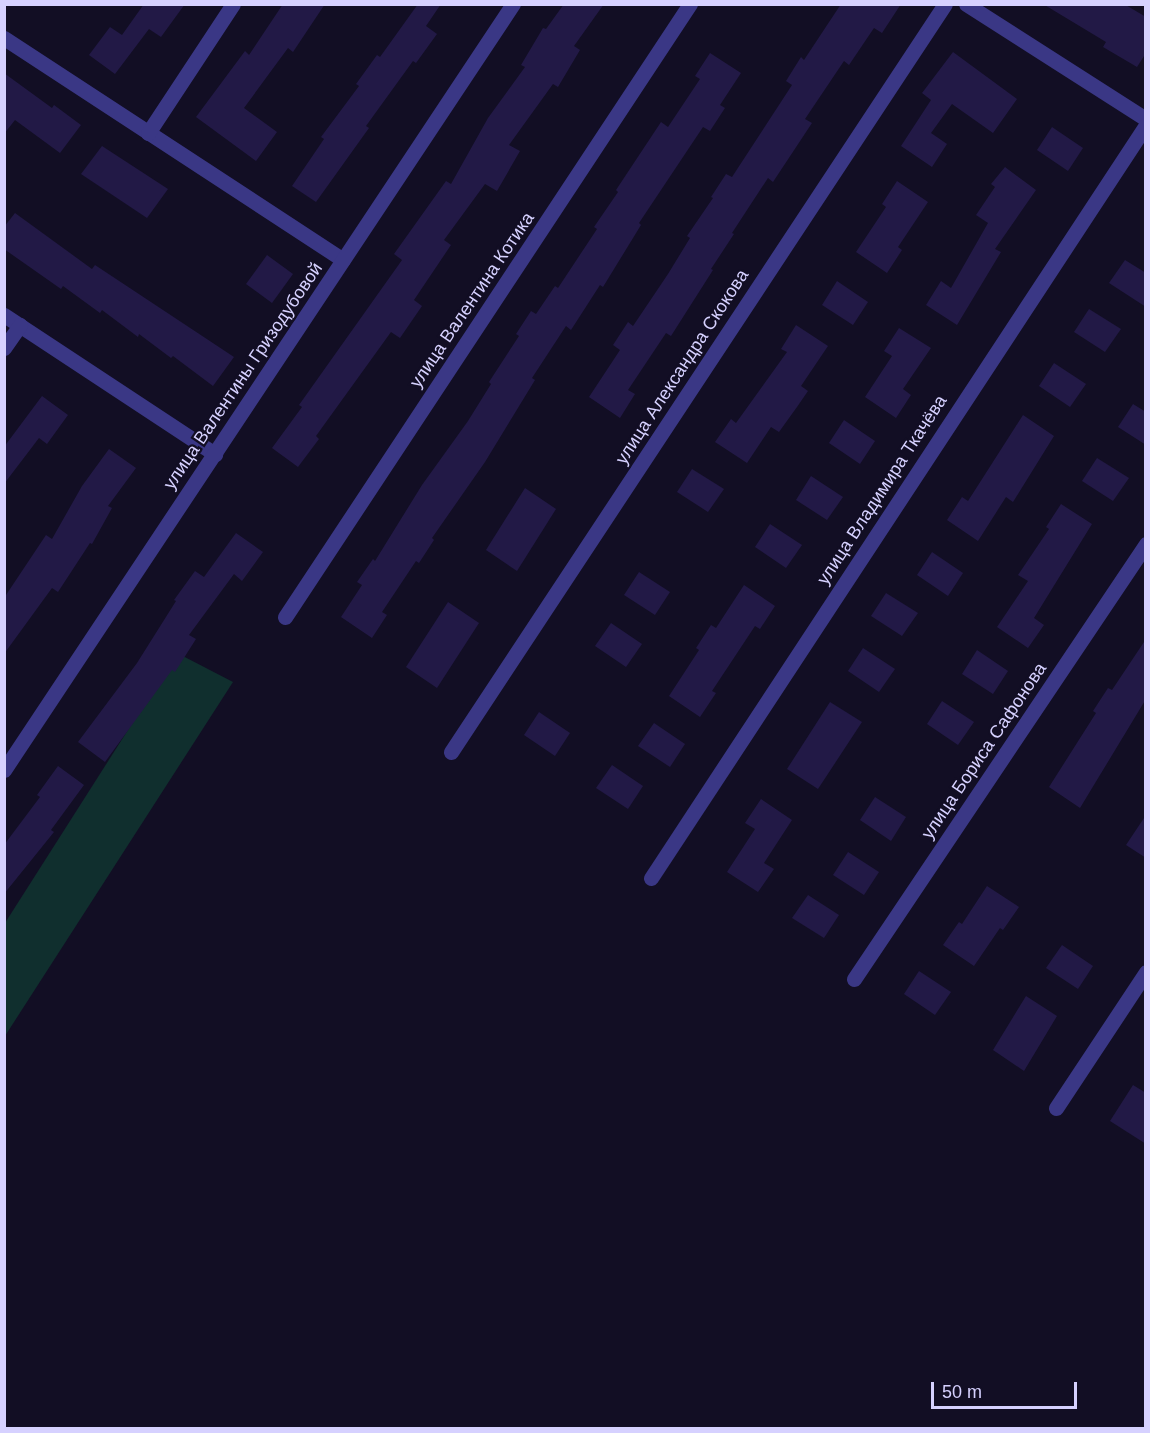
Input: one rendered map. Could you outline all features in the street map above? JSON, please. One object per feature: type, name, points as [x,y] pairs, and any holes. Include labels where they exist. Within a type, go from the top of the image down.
[{"type":"street","points":[[148,133],[233,4]]},
{"type":"street","name":"улица Валентины Гризодубовой","points":[[4,770],[513,4]]},
{"type":"street","name":"улица Валентина Котика","points":[[285,616],[690,4]]},
{"type":"street","name":"улица Александра Скокова","points":[[451,752],[945,4]]},
{"type":"street","points":[[966,4],[1146,119]]},
{"type":"street","points":[[4,39],[343,261]]},
{"type":"street","name":"улица Владимира Ткачёва","points":[[651,878],[1146,124]]},
{"type":"street","points":[[4,315],[215,454]]},
{"type":"street","points":[[4,348],[20,325]]},
{"type":"street","name":"улица Бориса Сафонова","points":[[854,979],[1146,544]]},
{"type":"street","points":[[1056,1108],[1146,972]]},
{"type":"green space","points":[[177,653],[233,682],[5,1036],[5,923]]},
{"type":"building","points":[[144,4],[185,4],[161,37],[149,29],[115,74],[89,55],[110,27],[122,35]]},
{"type":"building","points":[[283,4],[325,4],[293,52],[288,48],[244,108],[277,132],[256,161],[196,117],[245,51],[249,55]]},
{"type":"building","points":[[418,4],[441,4],[426,26],[437,34],[416,63],[413,61],[366,126],[369,128],[316,202],[292,186],[324,139],[321,137],[359,86],[356,84],[377,55],[380,57]]},
{"type":"building","points":[[564,4],[604,4],[574,46],[580,50],[558,87],[553,84],[509,145],[520,151],[497,191],[485,184],[444,240],[451,245],[414,300],[422,306],[400,338],[391,332],[316,436],[319,439],[298,467],[272,448],[302,407],[299,405],[402,260],[394,254],[446,181],[451,184],[488,118],[525,67],[521,65],[543,28],[546,29]]},
{"type":"building","points":[[841,4],[901,4],[882,33],[874,28],[849,65],[844,61],[805,119],[812,123],[773,182],[768,178],[732,233],[734,234],[711,269],[713,270],[671,336],[666,333],[628,390],[635,394],[620,418],[589,397],[620,350],[613,345],[628,322],[633,326],[668,274],[690,238],[687,236],[713,198],[711,197],[726,174],[732,177],[792,85],[786,81],[801,57],[804,60]]},
{"type":"building","points":[[1043,4],[1124,4],[1146,17],[1146,53],[1137,67],[1103,47],[1106,42]]},
{"type":"building","points":[[953,52],[1017,99],[993,133],[952,104],[931,133],[947,144],[932,167],[901,146],[931,100],[922,93]]},
{"type":"building","points":[[710,53],[741,73],[720,105],[725,108],[710,131],[703,127],[639,223],[641,225],[603,287],[600,285],[571,330],[566,326],[532,378],[535,380],[485,462],[432,538],[434,540],[419,563],[416,561],[382,612],[387,615],[372,638],[341,617],[362,585],[357,582],[373,559],[375,561],[422,485],[468,421],[491,384],[489,382],[519,336],[516,334],[531,311],[536,314],[555,286],[558,288],[597,229],[594,227],[618,192],[616,190],[661,122],[668,127],[700,79],[695,76]]},
{"type":"building","points":[[4,73],[52,108],[54,105],[81,125],[60,153],[15,120],[4,134]]},
{"type":"building","points":[[1052,127],[1083,148],[1068,171],[1037,150]]},
{"type":"building","points":[[102,146],[168,189],[147,218],[81,174]]},
{"type":"building","points":[[1005,167],[1036,190],[995,249],[1001,252],[957,325],[926,305],[941,281],[951,288],[988,223],[976,215],[995,187],[991,184]]},
{"type":"building","points":[[897,181],[928,202],[898,247],[902,250],[887,273],[856,252],[886,207],[882,204]]},
{"type":"building","points":[[15,213],[92,269],[95,265],[234,357],[213,386],[173,356],[171,358],[139,334],[138,337],[102,310],[100,313],[63,286],[61,289],[4,249],[4,227]]},
{"type":"building","points":[[267,255],[293,274],[272,303],[246,284]]},
{"type":"building","points":[[1125,260],[1146,273],[1146,307],[1109,283]]},
{"type":"building","points":[[837,281],[868,302],[853,325],[822,305]]},
{"type":"building","points":[[1089,309],[1121,329],[1105,352],[1074,332]]},
{"type":"building","points":[[796,325],[828,346],[801,386],[808,391],[797,407],[779,432],[771,427],[747,463],[715,442],[731,419],[736,423],[787,352],[781,349]]},
{"type":"building","points":[[899,328],[931,348],[903,389],[911,395],[896,418],[865,397],[892,356],[884,351]]},
{"type":"building","points":[[1054,363],[1086,384],[1070,407],[1039,386]]},
{"type":"building","points":[[42,396],[68,415],[47,444],[39,438],[4,484],[4,447]]},
{"type":"building","points":[[1133,404],[1146,412],[1146,445],[1118,427]]},
{"type":"building","points":[[1023,415],[1054,436],[1013,502],[1006,497],[978,541],[947,520],[962,497],[968,501]]},
{"type":"building","points":[[844,420],[875,441],[860,464],[829,443]]},
{"type":"building","points":[[109,449],[136,468],[108,506],[112,508],[92,544],[90,543],[58,592],[52,588],[4,654],[4,598],[46,535],[52,539],[82,486]]},
{"type":"building","points":[[1097,458],[1129,478],[1113,501],[1082,481]]},
{"type":"building","points":[[692,469],[724,489],[708,512],[677,492]]},
{"type":"building","points":[[811,476],[843,497],[827,520],[796,500]]},
{"type":"building","points":[[525,488],[556,509],[517,571],[486,550]]},
{"type":"building","points":[[1061,504],[1092,524],[1034,618],[1044,625],[1028,648],[997,627],[1028,581],[1018,575],[1049,529],[1046,527]]},
{"type":"building","points":[[770,524],[802,545],[786,568],[755,547]]},
{"type":"building","points":[[236,533],[263,552],[242,581],[234,574],[189,635],[196,639],[175,672],[172,670],[105,762],[78,742],[137,663],[176,601],[174,600],[195,571],[204,577]]},
{"type":"building","points":[[932,552],[963,573],[948,596],[917,575]]},
{"type":"building","points":[[639,572],[670,592],[655,615],[624,595]]},
{"type":"building","points":[[744,585],[775,606],[760,629],[755,626],[712,691],[716,693],[700,717],[669,696],[699,650],[696,648],[711,625],[716,628]]},
{"type":"building","points":[[886,593],[918,613],[902,636],[871,616]]},
{"type":"building","points":[[448,602],[479,623],[437,688],[406,667]]},
{"type":"building","points":[[611,623],[642,644],[626,667],[595,646]]},
{"type":"building","points":[[1146,639],[1146,699],[1080,808],[1049,787],[1096,713],[1093,711],[1108,688],[1112,690]]},
{"type":"building","points":[[863,648],[895,669],[879,692],[848,671]]},
{"type":"building","points":[[977,650],[1008,671],[993,694],[962,674]]},
{"type":"building","points":[[942,701],[974,722],[958,745],[927,724]]},
{"type":"building","points":[[830,702],[862,722],[818,789],[787,769]]},
{"type":"building","points":[[539,712],[570,733],[555,756],[524,735]]},
{"type":"building","points":[[654,723],[685,744],[670,767],[638,746]]},
{"type":"building","points":[[612,765],[643,786],[628,809],[596,788]]},
{"type":"building","points":[[58,766],[84,785],[51,830],[54,832],[4,894],[4,845],[40,797],[37,795]]},
{"type":"building","points":[[875,797],[906,817],[891,841],[860,820]]},
{"type":"building","points":[[761,799],[792,820],[764,863],[774,869],[758,892],[727,872],[755,829],[745,823]]},
{"type":"building","points":[[1146,815],[1146,858],[1126,845]]},
{"type":"building","points":[[848,852],[879,872],[864,895],[833,875]]},
{"type":"building","points":[[987,886],[1019,907],[1003,930],[1000,928],[974,966],[943,945],[959,922],[962,924]]},
{"type":"building","points":[[808,895],[839,915],[824,938],[792,918]]},
{"type":"building","points":[[1062,945],[1093,966],[1078,989],[1046,968]]},
{"type":"building","points":[[919,971],[951,992],[935,1015],[904,994]]},
{"type":"building","points":[[1026,996],[1057,1016],[1024,1071],[993,1050]]},
{"type":"building","points":[[1133,1085],[1146,1093],[1146,1144],[1110,1121]]}]
